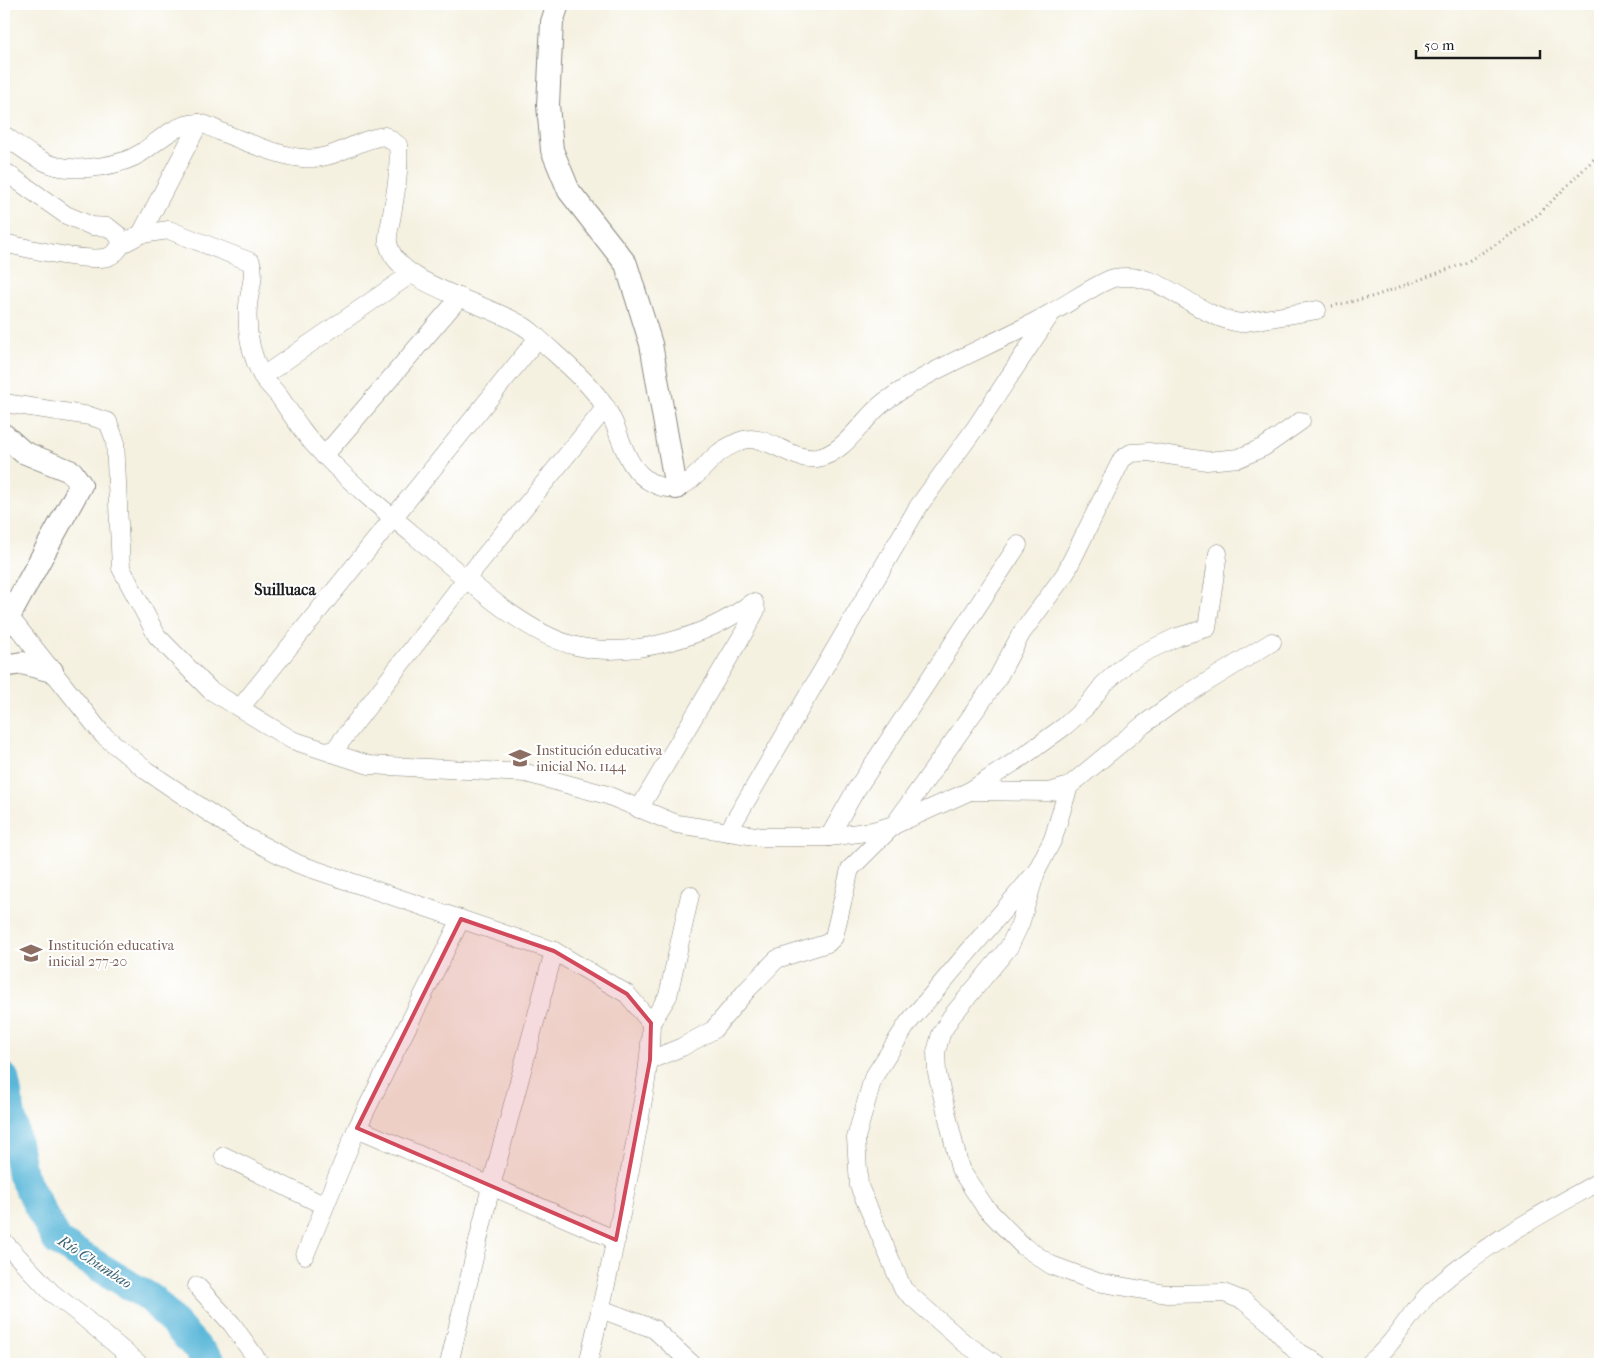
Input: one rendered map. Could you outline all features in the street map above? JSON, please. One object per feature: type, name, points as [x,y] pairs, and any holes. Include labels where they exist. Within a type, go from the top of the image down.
[{"type":"street","points":[[558,4],[552,22],[548,105],[552,150],[569,191],[626,264],[651,344],[676,488]]},
{"type":"street","points":[[4,135],[30,153],[56,166],[100,168],[140,154],[164,135],[182,126],[199,123],[226,134],[300,158],[322,159],[346,150],[369,137],[385,136],[398,146],[400,164],[388,242],[394,255],[411,274],[528,328],[606,407],[631,464],[643,478],[657,486],[676,488],[699,475],[720,452],[744,440],[764,442],[791,454],[817,458],[837,449],[885,401],[948,365],[993,345],[1051,314],[1107,280],[1131,277],[1154,282],[1208,314],[1229,321],[1241,322],[1317,310]]},
{"type":"street","points":[[141,234],[199,123]]},
{"type":"street","points":[[4,171],[66,215],[92,226],[108,227],[118,235],[122,244]]},
{"type":"street","points":[[4,243],[67,255],[106,258],[116,253],[122,244],[141,234],[168,230],[251,262],[254,270],[248,308],[248,339],[263,376],[324,456],[466,578],[548,638],[577,646],[611,651],[649,646],[686,637],[708,629],[754,603],[756,610],[746,629],[639,809]]},
{"type":"street","points":[[263,376],[411,274]]},
{"type":"street","points":[[324,456],[460,297]]},
{"type":"street","points":[[728,832],[918,507],[976,427],[1051,314]]},
{"type":"street","points":[[240,708],[538,338]]},
{"type":"street","points":[[4,403],[90,416],[108,422],[115,440],[120,568],[157,636],[210,690],[292,740],[369,765],[526,773],[607,795],[678,824],[762,837],[829,837],[872,832],[894,825],[970,791],[1065,726],[1086,707],[1103,685],[1127,663],[1160,644],[1208,628],[1218,553]]},
{"type":"street","points":[[332,753],[466,578],[606,407]]},
{"type":"street","points":[[650,1060],[682,1047],[713,1030],[746,990],[777,960],[828,943],[834,937],[850,869],[894,825],[996,681],[1021,634],[1065,574],[1122,459],[1131,453],[1149,452],[1207,461],[1238,458],[1264,447],[1301,421]]},
{"type":"street","points":[[4,436],[23,452],[72,472],[81,484],[6,617],[103,735],[148,771],[244,836],[298,864],[554,952],[627,994],[651,1023]]},
{"type":"street","points":[[829,837],[854,793],[1018,545]]},
{"type":"street","points":[[970,791],[1049,792],[1069,786],[1143,725],[1176,701],[1272,642]]},
{"type":"street","points":[[4,666],[22,663],[52,671]]},
{"type":"street","points":[[1069,786],[1053,839],[1036,872],[1020,924],[1009,948],[951,1017],[941,1034],[936,1052],[937,1074],[960,1169],[986,1207],[1023,1246],[1051,1265],[1097,1282],[1166,1294],[1224,1293],[1244,1301],[1268,1321],[1295,1350],[1319,1364]]},
{"type":"street","points":[[995,1364],[963,1342],[903,1288],[859,1186],[856,1138],[873,1078],[908,1023],[1036,872]]},
{"type":"street","points":[[588,1364],[616,1240],[650,1060],[651,1023],[668,996],[690,894]]},
{"type":"street","points":[[305,1255],[357,1128],[461,919]]},
{"type":"street","points":[[449,1364],[491,1186],[554,952]]},
{"type":"street","points":[[357,1128],[616,1240]]},
{"type":"street","points":[[224,1156],[325,1206]]},
{"type":"street","points":[[1369,1364],[1398,1336],[1414,1311],[1432,1292],[1506,1236],[1600,1181]]},
{"type":"street","points":[[4,1242],[52,1293],[139,1364]]},
{"type":"street","points":[[197,1286],[232,1324],[260,1364]]},
{"type":"street","points":[[601,1309],[654,1328],[692,1364]]},
{"type":"path","points":[[1317,310],[1375,296],[1465,263],[1504,240],[1540,213],[1600,153]]},
{"type":"highlighted area","points":[[461,919],[554,951],[627,994],[651,1023],[650,1060],[616,1240],[357,1128]]},
{"type":"waterway","name":"Río Chumbao","points":[[4,1078],[22,1175],[57,1241],[152,1299],[212,1364]]},
{"type":"place","name":"Institución educativa inicial No. 1144","points":[[520,758]]},
{"type":"place","name":"Institución educativa inicial 277-20","points":[[31,953]]},
{"type":"district","name":"Suilluaca","points":[[285,589]]}]
